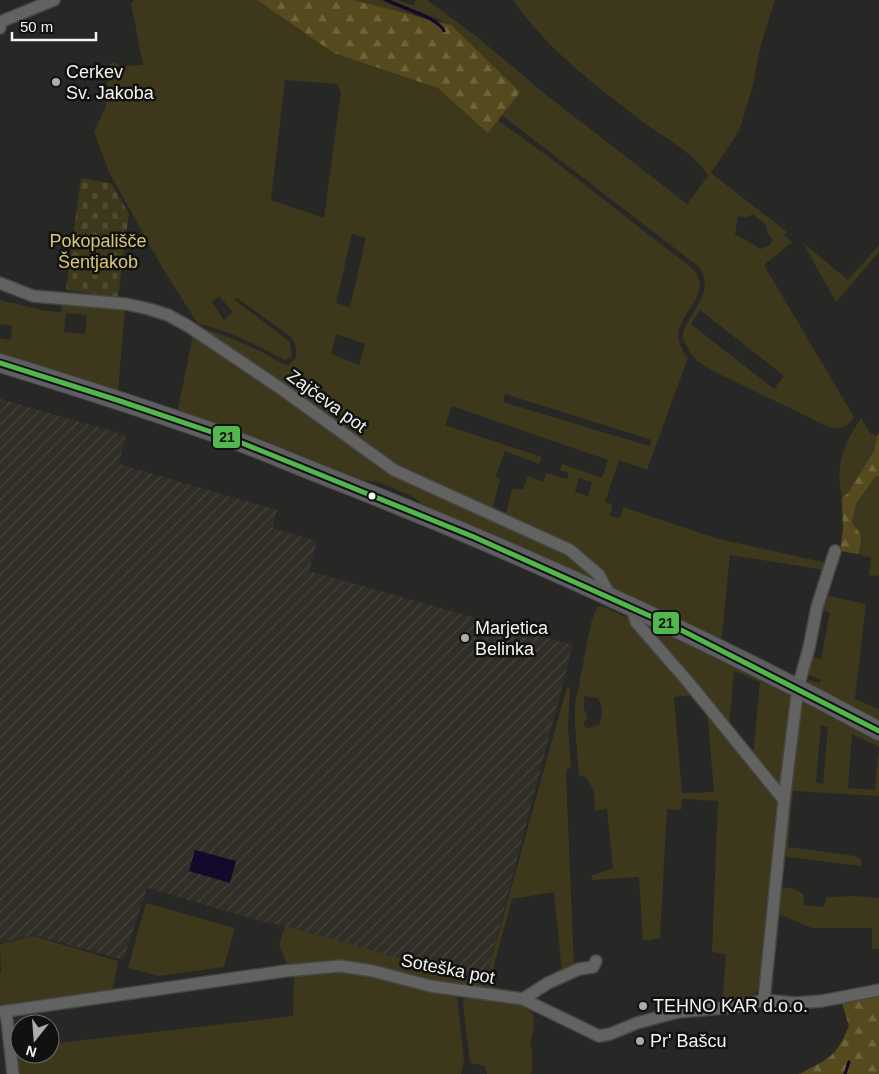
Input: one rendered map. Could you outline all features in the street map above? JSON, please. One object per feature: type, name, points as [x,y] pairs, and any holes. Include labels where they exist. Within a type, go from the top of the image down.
[{"type":"main road","points":[[0,363],[118,400],[234,440],[448,525],[611,598],[798,687],[879,731]]},
{"type":"street","points":[[0,28],[0,22],[54,0]]},
{"type":"street","name":"Zajčeva pot","points":[[0,283],[33,296],[126,304],[168,314],[283,390],[394,470],[570,550],[599,575],[611,598]]},
{"type":"street","points":[[764,1000],[784,800],[798,687],[818,607],[835,551]]},
{"type":"street","points":[[632,608],[636,622],[689,683],[784,800]]},
{"type":"street","points":[[523,1000],[548,983],[579,969],[593,967],[596,961]]},
{"type":"street","name":"Soteška pot","points":[[3,1011],[340,966],[430,986],[523,1000],[599,1036],[678,1012],[734,1006],[764,1000],[795,1003],[822,1001],[879,990]]},
{"type":"street","points":[[3,1011],[12,1074]]},
{"type":"shaded area","points":[[0,399],[126,435],[119,464],[277,510],[273,528],[317,541],[309,571],[573,645],[485,982],[147,888],[123,960],[33,935],[0,943]]},
{"type":"shaded area","points":[[195,850],[236,861],[230,883],[189,871]]},
{"type":"green space","points":[[135,0],[309,0],[452,87],[553,160],[694,270],[700,288],[683,319],[678,333],[682,349],[688,358],[647,470],[619,460],[605,502],[612,504],[610,516],[620,518],[623,507],[715,538],[827,563],[825,570],[730,555],[721,644],[637,602],[612,587],[606,579],[506,513],[512,489],[523,489],[528,476],[543,482],[546,473],[567,479],[569,473],[560,470],[562,464],[602,478],[608,460],[452,406],[445,425],[542,457],[539,464],[505,451],[496,476],[500,480],[492,509],[400,469],[200,331],[202,328],[224,336],[264,353],[284,364],[288,365],[295,359],[296,348],[290,336],[237,298],[235,300],[290,342],[292,356],[285,360],[232,334],[198,324],[163,269],[109,172],[94,131],[105,109],[109,65],[115,62],[120,66],[143,65],[131,3]],"holes":[[[285,80],[337,84],[341,92],[324,218],[271,200]],[[352,234],[366,238],[350,307],[336,303]],[[219,296],[233,312],[224,320],[212,302]],[[336,334],[365,344],[359,365],[331,354]],[[505,394],[652,440],[649,446],[503,402]],[[579,478],[592,482],[588,496],[575,492]]]},
{"type":"green space","points":[[257,0],[353,0],[451,25],[520,92],[488,133],[438,88],[334,53]]},
{"type":"green space","points":[[322,0],[381,0],[419,17],[445,25],[440,20],[390,0],[398,0],[414,6],[415,0],[427,0],[481,40],[545,94],[687,204],[708,176],[703,168],[689,154],[647,125],[575,68],[542,36],[513,0],[775,0],[761,44],[752,89],[739,131],[711,173],[787,232],[784,235],[792,242],[764,265],[854,417],[841,428],[829,427],[715,372],[697,361],[682,337],[703,294],[704,276],[699,267],[494,109]],"holes":[[[753,214],[765,224],[768,234],[773,239],[770,245],[761,249],[735,234],[738,216],[746,218]],[[700,310],[784,376],[774,389],[691,324]]]},
{"type":"green space","name":"Pokopališče Šentjakob","points":[[81,178],[111,183],[129,214],[118,297],[66,290]]},
{"type":"green space","points":[[803,243],[848,280],[879,245],[879,252],[836,302]]},
{"type":"green space","points":[[0,300],[46,311],[61,312],[62,304],[125,309],[118,391],[116,394],[0,357],[0,338],[11,340],[12,326],[1,324],[0,326]],"holes":[[[66,313],[87,315],[85,334],[64,332]]]},
{"type":"green space","points":[[193,335],[208,343],[367,456],[564,550],[595,580],[592,581],[420,505],[420,502],[412,496],[375,481],[352,478],[177,414]]},
{"type":"green space","points":[[861,418],[870,433],[877,436],[875,449],[848,493],[842,498],[839,475],[842,456],[849,437]]},
{"type":"green space","points":[[879,433],[879,476],[875,477],[856,504],[852,523],[861,537],[858,554],[840,551],[843,529],[842,498],[848,493],[875,449]]},
{"type":"green space","points":[[879,476],[879,576],[869,575],[871,558],[858,554],[862,541],[852,523],[856,504],[875,477]]},
{"type":"green space","points":[[829,596],[866,604],[855,699],[879,709],[879,724],[808,686],[805,682],[811,680],[819,683],[821,680],[806,674],[810,657],[821,659],[830,613],[823,610]]},
{"type":"green space","points":[[601,606],[629,618],[695,695],[674,697],[682,793],[714,792],[707,709],[776,795],[780,809],[764,978],[754,996],[745,1000],[724,1002],[726,954],[712,952],[718,801],[682,799],[681,810],[667,809],[660,938],[643,941],[639,877],[592,880],[591,876],[613,868],[607,809],[595,811],[594,791],[586,777],[579,776],[575,725],[575,705],[591,623],[597,607]],"holes":[[[584,696],[598,698],[602,711],[599,725],[586,728],[583,723],[588,718],[584,709]]]},
{"type":"green space","points":[[647,622],[791,694],[792,705],[781,788],[753,756],[760,682],[734,671],[729,727],[644,623]]},
{"type":"green space","points":[[567,687],[570,688],[568,727],[571,767],[567,769],[566,774],[574,966],[562,973],[554,892],[512,899],[493,969],[493,987],[525,993],[530,988],[537,987],[529,994],[469,990],[392,973],[297,969],[287,964],[279,945],[285,926],[485,982]]},
{"type":"green space","points":[[805,702],[812,703],[879,739],[879,747],[879,796],[793,791],[788,847],[855,856],[861,859],[861,866],[788,857],[784,854],[800,706]],"holes":[[[821,725],[828,727],[823,784],[816,782]],[[852,734],[879,747],[875,790],[848,788]]]},
{"type":"green space","points":[[779,887],[795,889],[803,894],[804,905],[823,907],[827,897],[855,896],[879,898],[879,949],[872,949],[872,928],[812,928],[778,914]]},
{"type":"green space","points":[[146,903],[235,928],[224,967],[159,976],[128,968]]},
{"type":"green space","points":[[33,936],[118,961],[112,993],[0,1007],[0,944]]},
{"type":"green space","points":[[342,972],[457,996],[464,1060],[461,1074],[16,1074],[15,1064],[60,1064],[60,1043],[293,1016],[294,975]]},
{"type":"green space","points":[[879,996],[879,1074],[799,1074],[830,1056],[840,1045],[849,1026],[842,1003]]},
{"type":"green space","points":[[468,997],[524,1005],[533,1014],[534,1027],[530,1045],[532,1049],[532,1072],[530,1074],[487,1074],[485,1066],[470,1063],[463,1002]]},
{"type":"waterway","points":[[386,0],[435,22],[444,31]]},
{"type":"waterway","points":[[845,1074],[849,1062]]},
{"type":"transit line","name":"21","points":[[0,363],[232,439],[474,537],[679,629],[879,731]]},
{"type":"place","name":"Cerkev Sv. Jakoba","points":[[56,82]]},
{"type":"place","name":"Marjetica Belinka","points":[[465,638]]},
{"type":"place","name":"TEHNO KAR d.o.o.","points":[[643,1006]]},
{"type":"place","name":"Pr' Bašcu","points":[[640,1041]]}]
